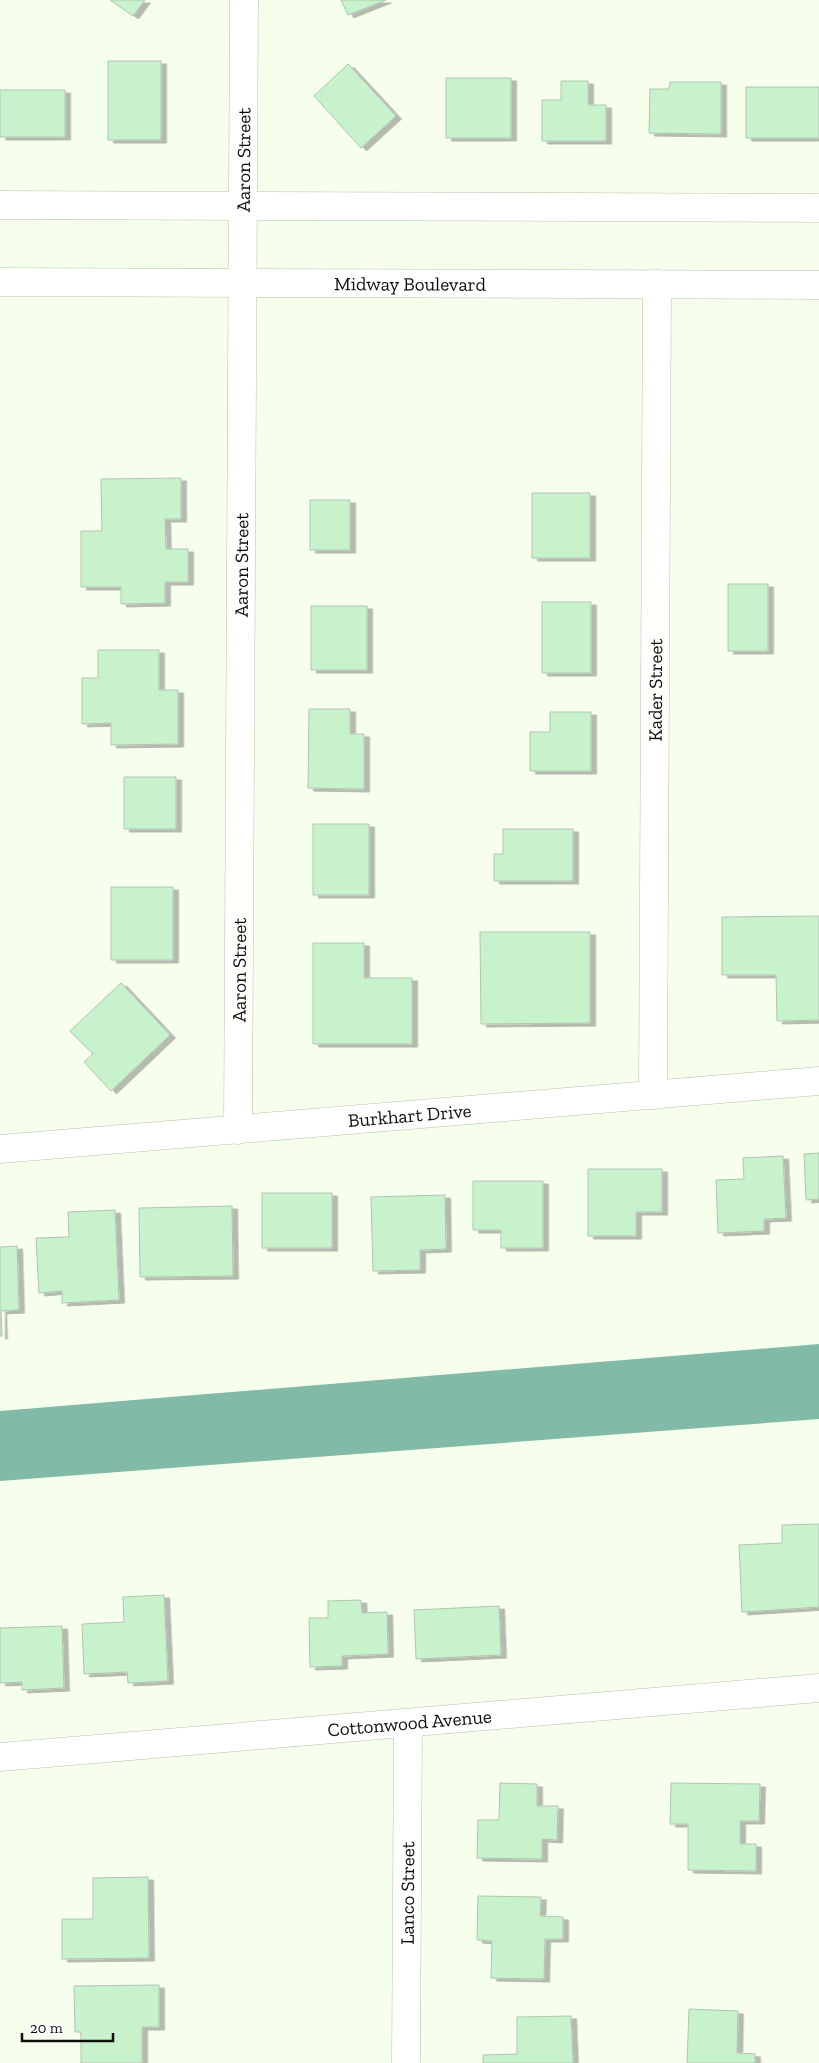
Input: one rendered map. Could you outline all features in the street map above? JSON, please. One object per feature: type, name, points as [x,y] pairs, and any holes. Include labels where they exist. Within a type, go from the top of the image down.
[{"type":"street","name":"Aaron Street","points":[[238,1130],[244,0]]},
{"type":"street","points":[[0,205],[819,208]]},
{"type":"street","name":"Midway Boulevard","points":[[0,282],[819,285]]},
{"type":"street","name":"Kader Street","points":[[653,1095],[657,284]]},
{"type":"street","name":"Burkhart Drive","points":[[0,1149],[819,1081]]},
{"type":"street","name":"Cottonwood Avenue","points":[[0,1757],[819,1688]]},
{"type":"street","name":"Lanco Street","points":[[406,2063],[408,1723]]},
{"type":"shaded area","points":[[819,1344],[819,1419],[0,1481],[0,1411]]},
{"type":"building","points":[[110,0],[145,0],[133,16]]},
{"type":"building","points":[[341,0],[386,0],[348,15]]},
{"type":"building","points":[[108,61],[161,61],[161,140],[108,140]]},
{"type":"building","points":[[348,64],[396,116],[361,148],[314,96]]},
{"type":"building","points":[[446,78],[511,78],[511,138],[446,138]]},
{"type":"building","points":[[561,81],[588,81],[588,105],[606,105],[606,141],[542,141],[542,100],[561,100]]},
{"type":"building","points":[[670,82],[721,82],[721,134],[649,133],[650,89],[669,89]]},
{"type":"building","points":[[746,87],[819,87],[819,138],[746,138]]},
{"type":"building","points":[[0,90],[65,90],[65,137],[0,137]]},
{"type":"building","points":[[181,478],[181,519],[165,519],[166,549],[188,549],[188,582],[165,582],[165,603],[121,604],[121,587],[81,587],[81,531],[102,531],[101,479]]},
{"type":"building","points":[[532,493],[590,493],[590,558],[532,558]]},
{"type":"building","points":[[310,500],[350,500],[350,550],[310,550]]},
{"type":"building","points":[[728,584],[768,584],[768,651],[728,651]]},
{"type":"building","points":[[542,602],[591,602],[591,673],[542,673]]},
{"type":"building","points":[[311,606],[367,606],[367,670],[311,670]]},
{"type":"building","points":[[98,650],[159,650],[159,690],[178,690],[178,744],[111,745],[111,723],[82,724],[82,678],[98,678]]},
{"type":"building","points":[[309,709],[350,709],[350,734],[364,734],[364,789],[308,788]]},
{"type":"building","points":[[550,712],[591,712],[591,771],[530,771],[530,732],[550,732]]},
{"type":"building","points":[[124,777],[176,777],[176,829],[124,829]]},
{"type":"building","points":[[313,824],[369,824],[369,895],[313,895]]},
{"type":"building","points":[[503,829],[573,829],[573,881],[494,881],[494,854],[503,854]]},
{"type":"building","points":[[111,887],[173,887],[173,960],[111,960]]},
{"type":"building","points":[[819,916],[819,1020],[777,1021],[776,975],[722,975],[722,917]]},
{"type":"building","points":[[480,932],[590,932],[590,1023],[481,1024]]},
{"type":"building","points":[[313,943],[364,943],[364,978],[412,978],[412,1044],[313,1044]]},
{"type":"building","points":[[121,983],[170,1035],[111,1091],[84,1062],[93,1054],[70,1031]]},
{"type":"building","points":[[819,1153],[819,1199],[806,1200],[804,1154]]},
{"type":"building","points":[[783,1156],[786,1218],[764,1219],[764,1231],[718,1233],[716,1180],[744,1179],[743,1158]]},
{"type":"building","points":[[588,1169],[662,1169],[662,1212],[636,1212],[636,1236],[588,1236]]},
{"type":"building","points":[[473,1181],[543,1181],[543,1248],[501,1248],[501,1230],[473,1230]]},
{"type":"building","points":[[262,1193],[332,1193],[332,1248],[262,1248]]},
{"type":"building","points":[[445,1195],[446,1249],[420,1250],[420,1270],[373,1271],[371,1197]]},
{"type":"building","points":[[232,1206],[233,1276],[140,1277],[139,1208]]},
{"type":"building","points":[[115,1210],[119,1300],[62,1303],[62,1291],[39,1293],[36,1238],[69,1237],[68,1212]]},
{"type":"building","points":[[17,1246],[19,1310],[1,1311],[2,1336],[0,1336],[0,1247]]},
{"type":"building","points":[[819,1524],[819,1607],[742,1612],[739,1545],[782,1543],[782,1525]]},
{"type":"building","points":[[164,1595],[168,1681],[128,1683],[127,1672],[84,1674],[82,1624],[124,1622],[123,1597]]},
{"type":"building","points":[[361,1600],[362,1613],[387,1612],[388,1654],[342,1656],[342,1666],[310,1667],[309,1618],[328,1618],[328,1601]]},
{"type":"building","points":[[499,1606],[501,1655],[416,1659],[414,1610]]},
{"type":"building","points":[[62,1626],[64,1688],[22,1690],[22,1682],[0,1683],[0,1628]]},
{"type":"building","points":[[500,1783],[537,1784],[537,1806],[558,1806],[557,1840],[542,1839],[542,1859],[477,1858],[478,1820],[499,1820]]},
{"type":"building","points":[[671,1783],[760,1784],[759,1821],[740,1821],[740,1844],[756,1844],[756,1871],[688,1870],[688,1824],[670,1824]]},
{"type":"building","points":[[148,1877],[149,1958],[62,1959],[62,1919],[93,1919],[93,1878]]},
{"type":"building","points":[[478,1896],[541,1897],[540,1916],[563,1917],[563,1939],[545,1939],[544,1979],[491,1978],[492,1941],[477,1940]]},
{"type":"building","points":[[159,1985],[159,2027],[142,2027],[142,2063],[81,2063],[81,2032],[75,2032],[74,1986]]},
{"type":"building","points":[[689,2009],[738,2011],[737,2053],[755,2054],[755,2063],[687,2063]]},
{"type":"building","points":[[571,2016],[573,2063],[483,2063],[483,2055],[517,2054],[517,2017]]}]
